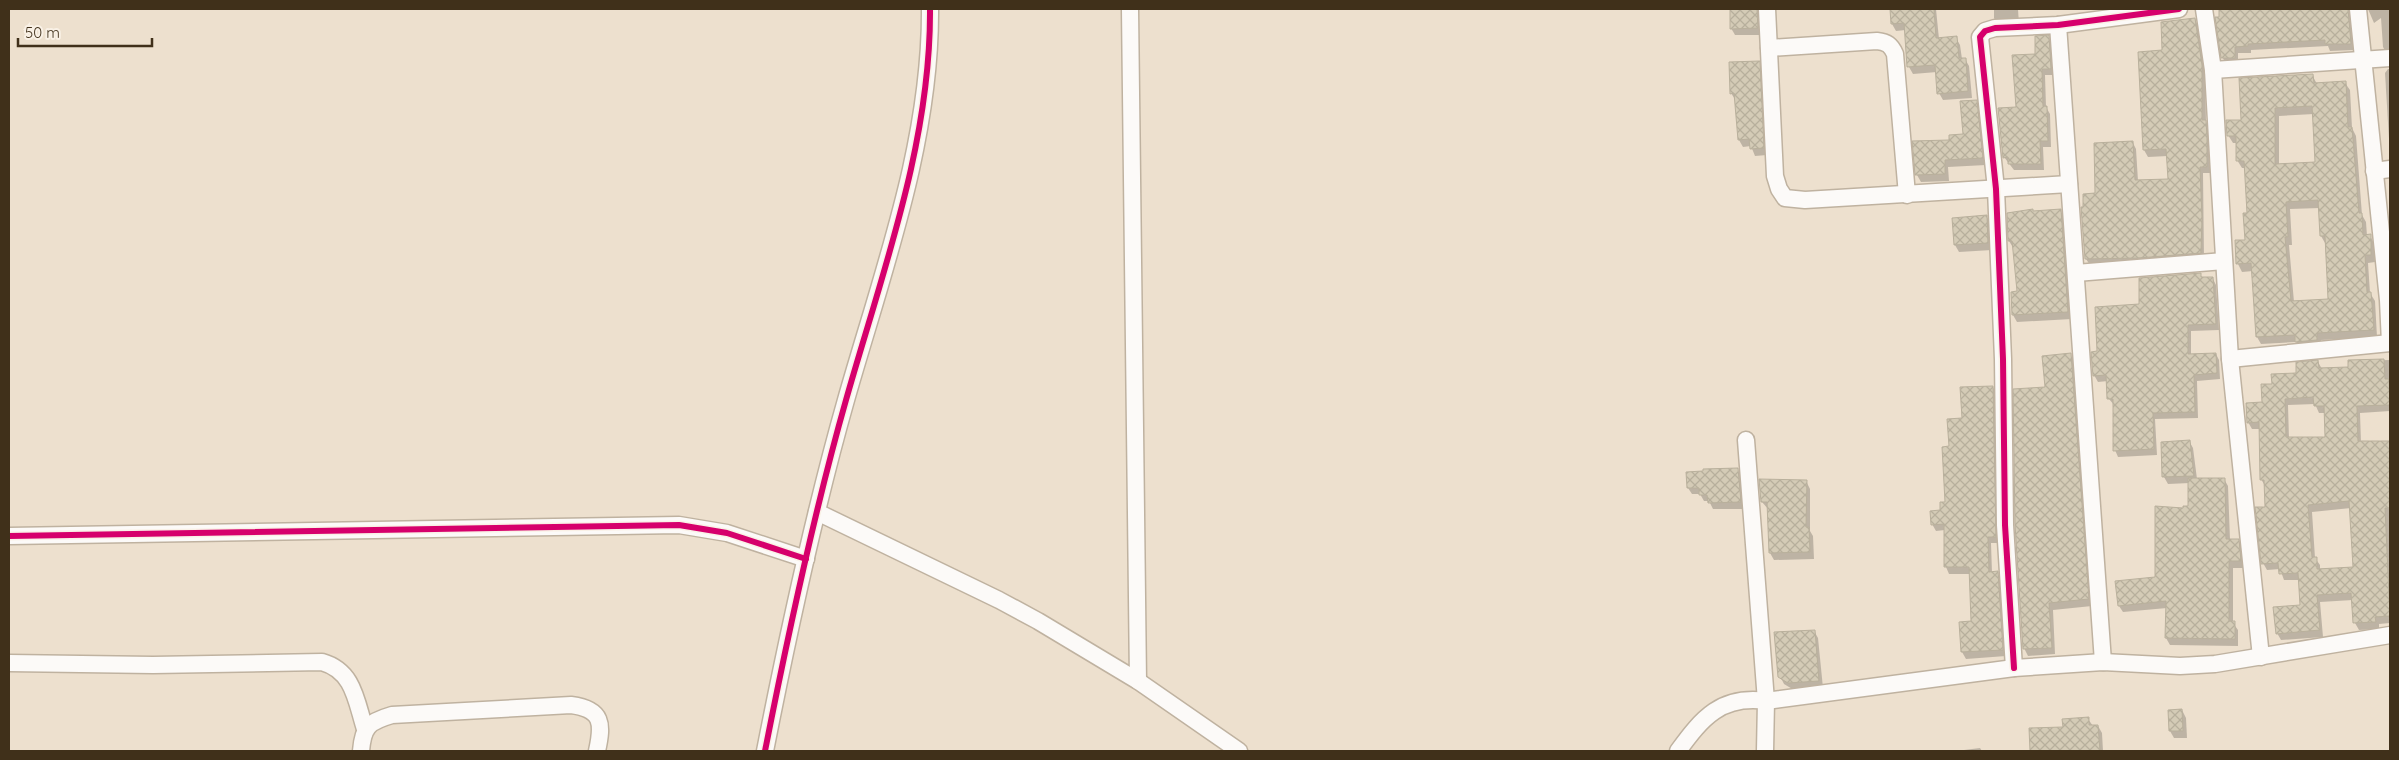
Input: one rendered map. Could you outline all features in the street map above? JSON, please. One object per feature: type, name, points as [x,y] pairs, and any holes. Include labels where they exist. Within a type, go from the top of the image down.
[{"type":"street","points":[[764,751],[785,647],[817,512],[839,424],[895,229],[920,125],[930,40],[930,9]]},
{"type":"street","points":[[1130,9],[1138,681]]},
{"type":"street","points":[[1767,9],[1775,176],[1779,190],[1785,198],[1805,200],[1907,195],[2070,184]]},
{"type":"street","points":[[2014,668],[2005,525],[2003,359],[1996,189],[1980,37],[1986,31],[1995,28],[2058,25],[2091,14],[2179,9]]},
{"type":"street","points":[[2204,9],[2213,70],[2230,359],[2261,657]]},
{"type":"street","points":[[2230,359],[2390,343],[2382,170],[2363,60],[2358,9]]},
{"type":"street","points":[[2058,25],[2103,662]]},
{"type":"street","points":[[1769,48],[1877,41],[1884,41],[1892,46],[1895,54],[1907,195]]},
{"type":"street","points":[[2213,70],[2390,58]]},
{"type":"street","points":[[2076,273],[2224,261]]},
{"type":"street","points":[[1746,440],[1766,702],[1764,751]]},
{"type":"street","points":[[817,512],[999,600],[1138,681],[1238,751]]},
{"type":"street","points":[[9,536],[679,525],[727,534],[806,558]]},
{"type":"street","points":[[1678,751],[1704,718],[1728,703],[1748,699],[1766,702],[2014,668],[2103,662],[2180,666],[2215,664],[2390,635]]},
{"type":"street","points":[[9,662],[153,665],[322,662],[338,668],[345,674],[351,684],[365,729],[361,751]]},
{"type":"street","points":[[365,729],[373,722],[392,715],[571,705],[586,707],[595,713],[600,723],[601,733],[597,751]]},
{"type":"building","points":[[1730,9],[1757,9],[1758,28],[1730,29]]},
{"type":"building","points":[[1890,9],[1934,9],[1936,38],[1957,36],[1959,58],[1966,58],[1968,91],[1937,94],[1935,65],[1907,67],[1904,23],[1891,24]]},
{"type":"building","points":[[2219,9],[2348,9],[2351,44],[2325,44],[2325,40],[2248,44],[2248,46],[2235,47],[2235,58],[2221,58],[2215,17],[2219,17]]},
{"type":"building","points":[[2195,18],[2202,65],[2202,120],[2206,120],[2207,136],[2207,167],[2200,167],[2201,253],[2138,258],[2085,259],[2081,207],[2083,207],[2083,194],[2095,193],[2094,143],[2133,141],[2135,180],[2168,179],[2166,149],[2143,150],[2138,52],[2162,50],[2161,22]]},
{"type":"building","points":[[2049,35],[2051,69],[2042,69],[2043,106],[2047,106],[2048,141],[2040,141],[2041,164],[2008,164],[2008,157],[2003,158],[1998,108],[2016,107],[2012,55],[2035,54],[2035,36]]},
{"type":"building","points":[[1760,61],[1764,148],[1750,149],[1749,139],[1738,140],[1734,93],[1730,94],[1729,62]]},
{"type":"building","points":[[2313,74],[2314,83],[2346,81],[2348,127],[2352,127],[2359,213],[2362,213],[2363,235],[2371,234],[2371,255],[2365,255],[2367,292],[2371,292],[2374,330],[2317,333],[2317,340],[2295,342],[2295,335],[2256,337],[2251,263],[2236,264],[2235,240],[2245,240],[2243,213],[2247,213],[2244,161],[2236,161],[2236,136],[2227,136],[2226,120],[2241,120],[2239,78]],"holes":[[[2312,106],[2315,162],[2275,164],[2275,108]],[[2318,200],[2320,236],[2325,236],[2328,299],[2291,301],[2285,237],[2288,237],[2286,202]]]},
{"type":"building","points":[[1977,100],[1983,158],[1945,160],[1945,174],[1915,175],[1912,141],[1949,140],[1949,135],[1963,134],[1960,101]]},
{"type":"building","points":[[2033,209],[2033,211],[2061,209],[2068,312],[2012,315],[2011,292],[2017,291],[2012,241],[2008,241],[2007,213]]},
{"type":"building","points":[[1987,215],[1988,243],[1954,245],[1952,218]]},
{"type":"building","points":[[2201,273],[2201,277],[2213,277],[2216,324],[2188,325],[2188,354],[2216,353],[2217,373],[2194,375],[2195,412],[2153,413],[2154,449],[2113,451],[2113,399],[2107,399],[2106,375],[2093,376],[2091,352],[2097,351],[2095,307],[2139,304],[2139,278]]},
{"type":"building","points":[[2071,353],[2089,599],[2049,603],[2052,648],[2023,649],[2015,525],[2013,389],[2045,387],[2042,356]]},
{"type":"building","points":[[2384,359],[2385,379],[2389,379],[2390,405],[2357,406],[2358,441],[2390,441],[2390,508],[2385,508],[2390,616],[2375,617],[2376,622],[2353,623],[2351,593],[2317,595],[2320,630],[2276,634],[2273,607],[2300,605],[2298,573],[2279,574],[2278,563],[2261,564],[2255,507],[2265,507],[2264,480],[2260,480],[2259,422],[2247,423],[2246,403],[2262,402],[2261,384],[2272,384],[2271,374],[2296,373],[2296,362],[2318,360],[2319,368],[2348,367],[2348,360]],"holes":[[[2313,397],[2314,406],[2324,406],[2325,437],[2286,437],[2285,399]],[[2349,501],[2353,567],[2317,569],[2317,557],[2312,557],[2308,505]]]},
{"type":"building","points":[[1993,386],[1996,537],[1988,537],[1989,572],[1998,571],[2003,650],[1961,652],[1959,622],[1971,621],[1969,567],[1944,567],[1944,524],[1931,525],[1930,511],[1940,510],[1940,502],[1945,502],[1942,447],[1949,446],[1947,419],[1962,418],[1960,387]]},
{"type":"building","points":[[2190,440],[2194,476],[2162,477],[2161,442]]},
{"type":"building","points":[[1738,468],[1741,502],[1708,503],[1707,495],[1699,495],[1699,488],[1687,488],[1686,472],[1703,471],[1703,469]]},
{"type":"building","points":[[2188,478],[2225,478],[2226,539],[2239,539],[2241,561],[2229,561],[2229,621],[2235,621],[2235,639],[2165,638],[2166,601],[2118,606],[2115,581],[2155,577],[2155,506],[2183,508],[2183,506],[2188,506]]},
{"type":"building","points":[[1759,479],[1807,480],[1806,527],[1809,527],[1810,552],[1769,553],[1767,502],[1761,502]]},
{"type":"building","points":[[1815,630],[1819,681],[1788,683],[1778,677],[1774,632]]},
{"type":"building","points":[[2182,709],[2183,731],[2169,731],[2168,710]]},
{"type":"building","points":[[2089,717],[2089,725],[2098,725],[2100,751],[2030,751],[2029,728],[2063,727],[2062,719]]},
{"type":"cycle path","points":[[765,751],[812,531],[846,400],[889,256],[913,158],[922,109],[928,59],[930,9]]},
{"type":"cycle path","points":[[2014,668],[2005,525],[2003,359],[1996,189],[1980,37],[1985,31],[1995,28],[2058,25],[2179,9]]},
{"type":"cycle path","points":[[9,536],[679,525],[727,533],[806,559]]}]
